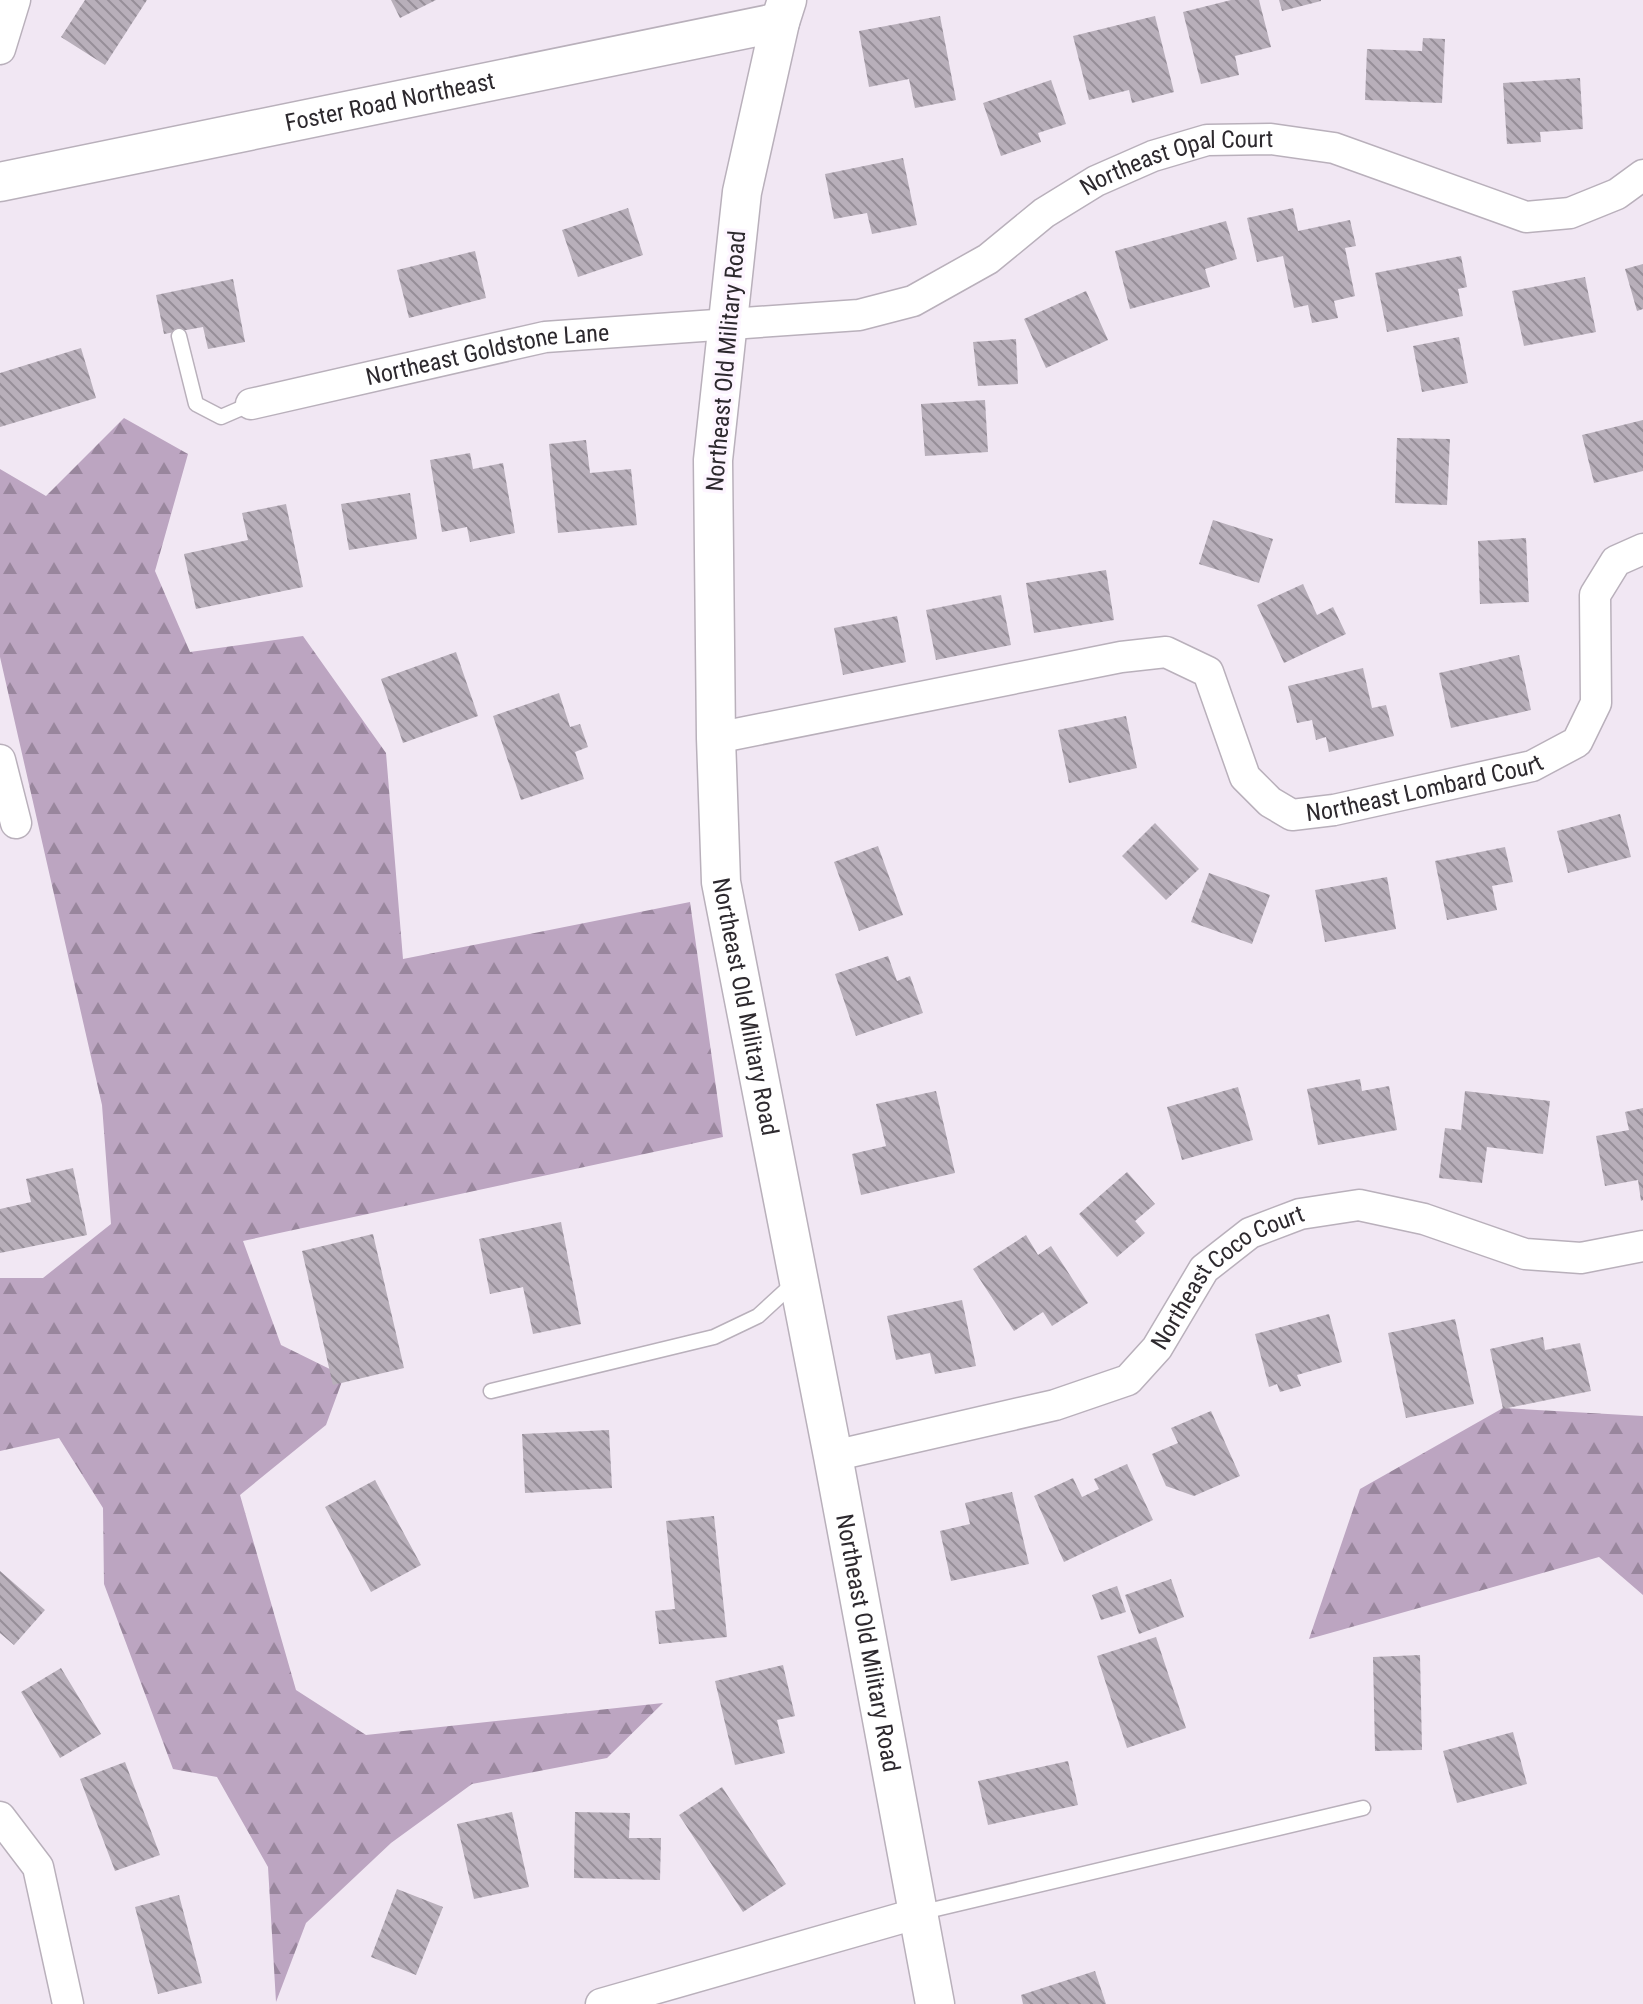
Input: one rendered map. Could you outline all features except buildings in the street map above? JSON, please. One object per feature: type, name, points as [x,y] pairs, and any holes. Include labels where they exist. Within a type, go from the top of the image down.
[{"type":"street","points":[[0,49],[15,0]]},
{"type":"street","name":"Foster Road Northeast","points":[[1,178],[784,11]]},
{"type":"street","name":"Northeast Old Military Road","points":[[784,11],[742,192],[713,460],[721,882],[833,1456],[935,2004]]},
{"type":"street","name":"Northeast Opal Court","points":[[726,325],[859,315],[913,301],[988,259],[1044,213],[1096,181],[1153,156],[1207,140],[1271,139],[1334,148],[1526,217],[1570,213],[1617,194],[1643,175]]},
{"type":"street","name":"Northeast Goldstone Lane","points":[[251,404],[545,337],[726,325]]},
{"type":"street","name":"Northeast Lombard Court","points":[[716,738],[1121,657],[1166,652],[1208,672],[1245,777],[1270,802],[1292,815],[1334,810],[1532,766],[1577,742],[1596,703],[1595,595],[1616,561],[1643,549]]},
{"type":"street","points":[[0,760],[16,823]]},
{"type":"street","name":"Northeast Coco Court","points":[[833,1456],[1055,1405],[1128,1380],[1157,1348],[1204,1269],[1250,1233],[1300,1214],[1359,1205],[1424,1219],[1525,1254],[1581,1258],[1643,1246]]},
{"type":"street","points":[[0,1817],[38,1867],[68,2004]]},
{"type":"street","points":[[601,2004],[919,1913]]},
{"type":"lane","points":[[179,336],[196,404],[221,417],[251,404]]},
{"type":"lane","points":[[491,1391],[714,1337],[758,1316],[798,1279]]},
{"type":"lane","points":[[919,1913],[1363,1808]]},
{"type":"green space","points":[[124,418],[188,454],[155,571],[190,652],[303,636],[386,753],[403,959],[690,902],[723,1137],[243,1241],[281,1345],[344,1376],[326,1425],[240,1495],[296,1690],[366,1735],[663,1703],[607,1758],[472,1784],[391,1843],[306,1923],[276,2002],[268,1867],[217,1777],[173,1769],[104,1584],[103,1508],[59,1438],[0,1451],[0,1278],[43,1278],[111,1224],[102,1105],[0,657],[0,469],[46,496]]},
{"type":"green space","points":[[1503,1408],[1643,1416],[1643,1595],[1599,1557],[1309,1639],[1360,1489]]}]
